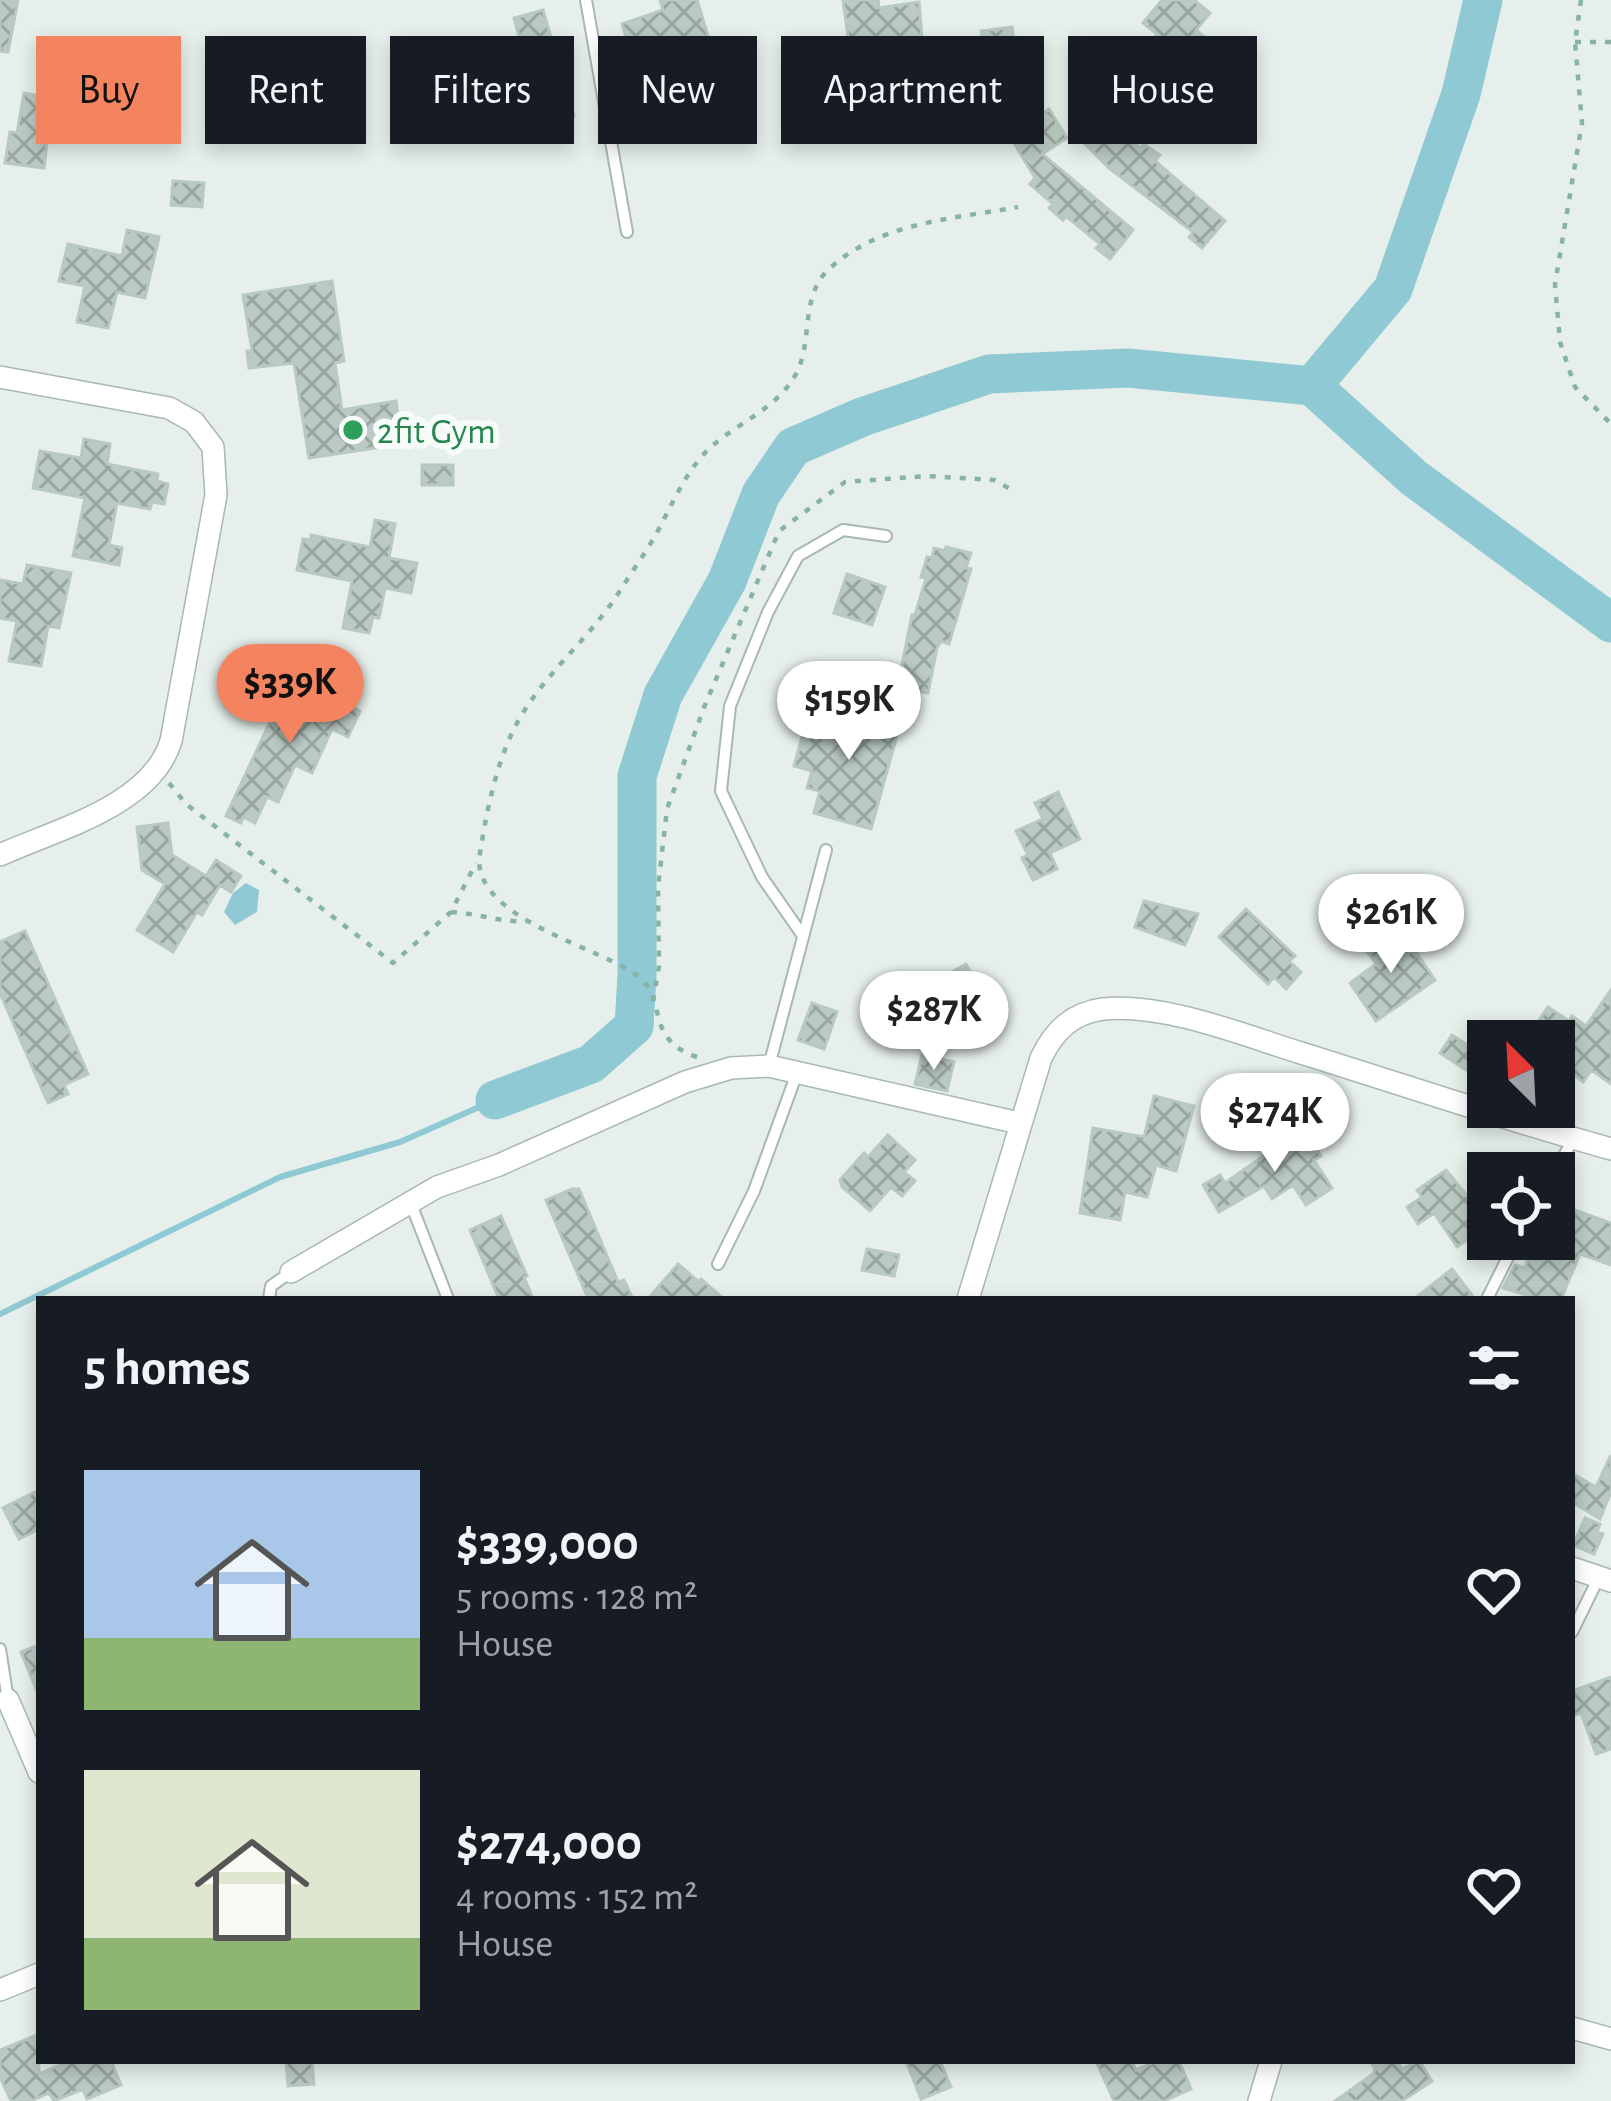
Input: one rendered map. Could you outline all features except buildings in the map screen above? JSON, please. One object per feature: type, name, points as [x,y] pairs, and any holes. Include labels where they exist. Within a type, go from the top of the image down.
[{"type":"street","points":[[0,376],[169,408],[194,422],[213,447],[216,495],[171,741],[158,770],[132,795],[0,855]]},
{"type":"street","points":[[969,1296],[1041,1058],[1058,1030],[1084,1013],[1149,1011],[1225,1029],[1611,1148]]},
{"type":"street","points":[[291,1272],[437,1187],[500,1165],[685,1082],[731,1068],[769,1066],[1019,1123]]},
{"type":"street","points":[[1575,1569],[1605,1579]]},
{"type":"street","points":[[8,1700],[36,1765]]},
{"type":"street","points":[[0,1990],[36,1975]]},
{"type":"street","points":[[1575,2029],[1611,2039]]},
{"type":"street","points":[[1259,2101],[1270,2064]]},
{"type":"lane","points":[[586,0],[627,232]]},
{"type":"lane","points":[[803,936],[762,877],[721,791],[730,706],[768,612],[798,556],[843,530],[886,536]]},
{"type":"lane","points":[[769,1066],[826,850]]},
{"type":"lane","points":[[718,1264],[754,1191],[797,1073]]},
{"type":"lane","points":[[1566,1152],[1574,1138]]},
{"type":"lane","points":[[411,1204],[447,1296]]},
{"type":"lane","points":[[1488,1296],[1506,1260]]},
{"type":"lane","points":[[269,1296],[271,1286],[291,1272]]},
{"type":"lane","points":[[1575,1627],[1605,1579]]},
{"type":"lane","points":[[0,1649],[8,1700]]},
{"type":"path","points":[[1581,0],[1575,42],[1582,123],[1555,284],[1560,342],[1575,387],[1611,424]]},
{"type":"path","points":[[1575,42],[1611,42]]},
{"type":"path","points":[[731,1068],[678,1051],[664,1034],[638,976],[564,943],[489,893],[478,870],[495,783],[515,727],[535,696],[591,634],[663,522],[681,484],[706,452],[752,420],[798,370],[814,290],[826,271],[866,241],[913,226],[1018,208]]},
{"type":"path","points":[[158,770],[186,804],[393,963],[451,912],[479,859]]},
{"type":"path","points":[[451,912],[512,922],[530,920]]},
{"type":"water","points":[[246,883],[259,890],[257,912],[235,925],[224,912],[233,893]]},
{"type":"waterway","points":[[1312,386],[1393,289],[1461,94],[1483,0]]},
{"type":"waterway","points":[[495,1100],[591,1064],[634,1026],[637,776],[663,695],[727,581],[761,494],[793,447],[862,417],[989,374],[1128,368],[1312,386],[1414,478],[1611,623]]},
{"type":"waterway","points":[[37,1296],[280,1177],[400,1142],[495,1100]]},
{"type":"waterway","points":[[0,1314],[36,1296]]},
{"type":"place","name":"2fit Gym","points":[[353,430]]}]
